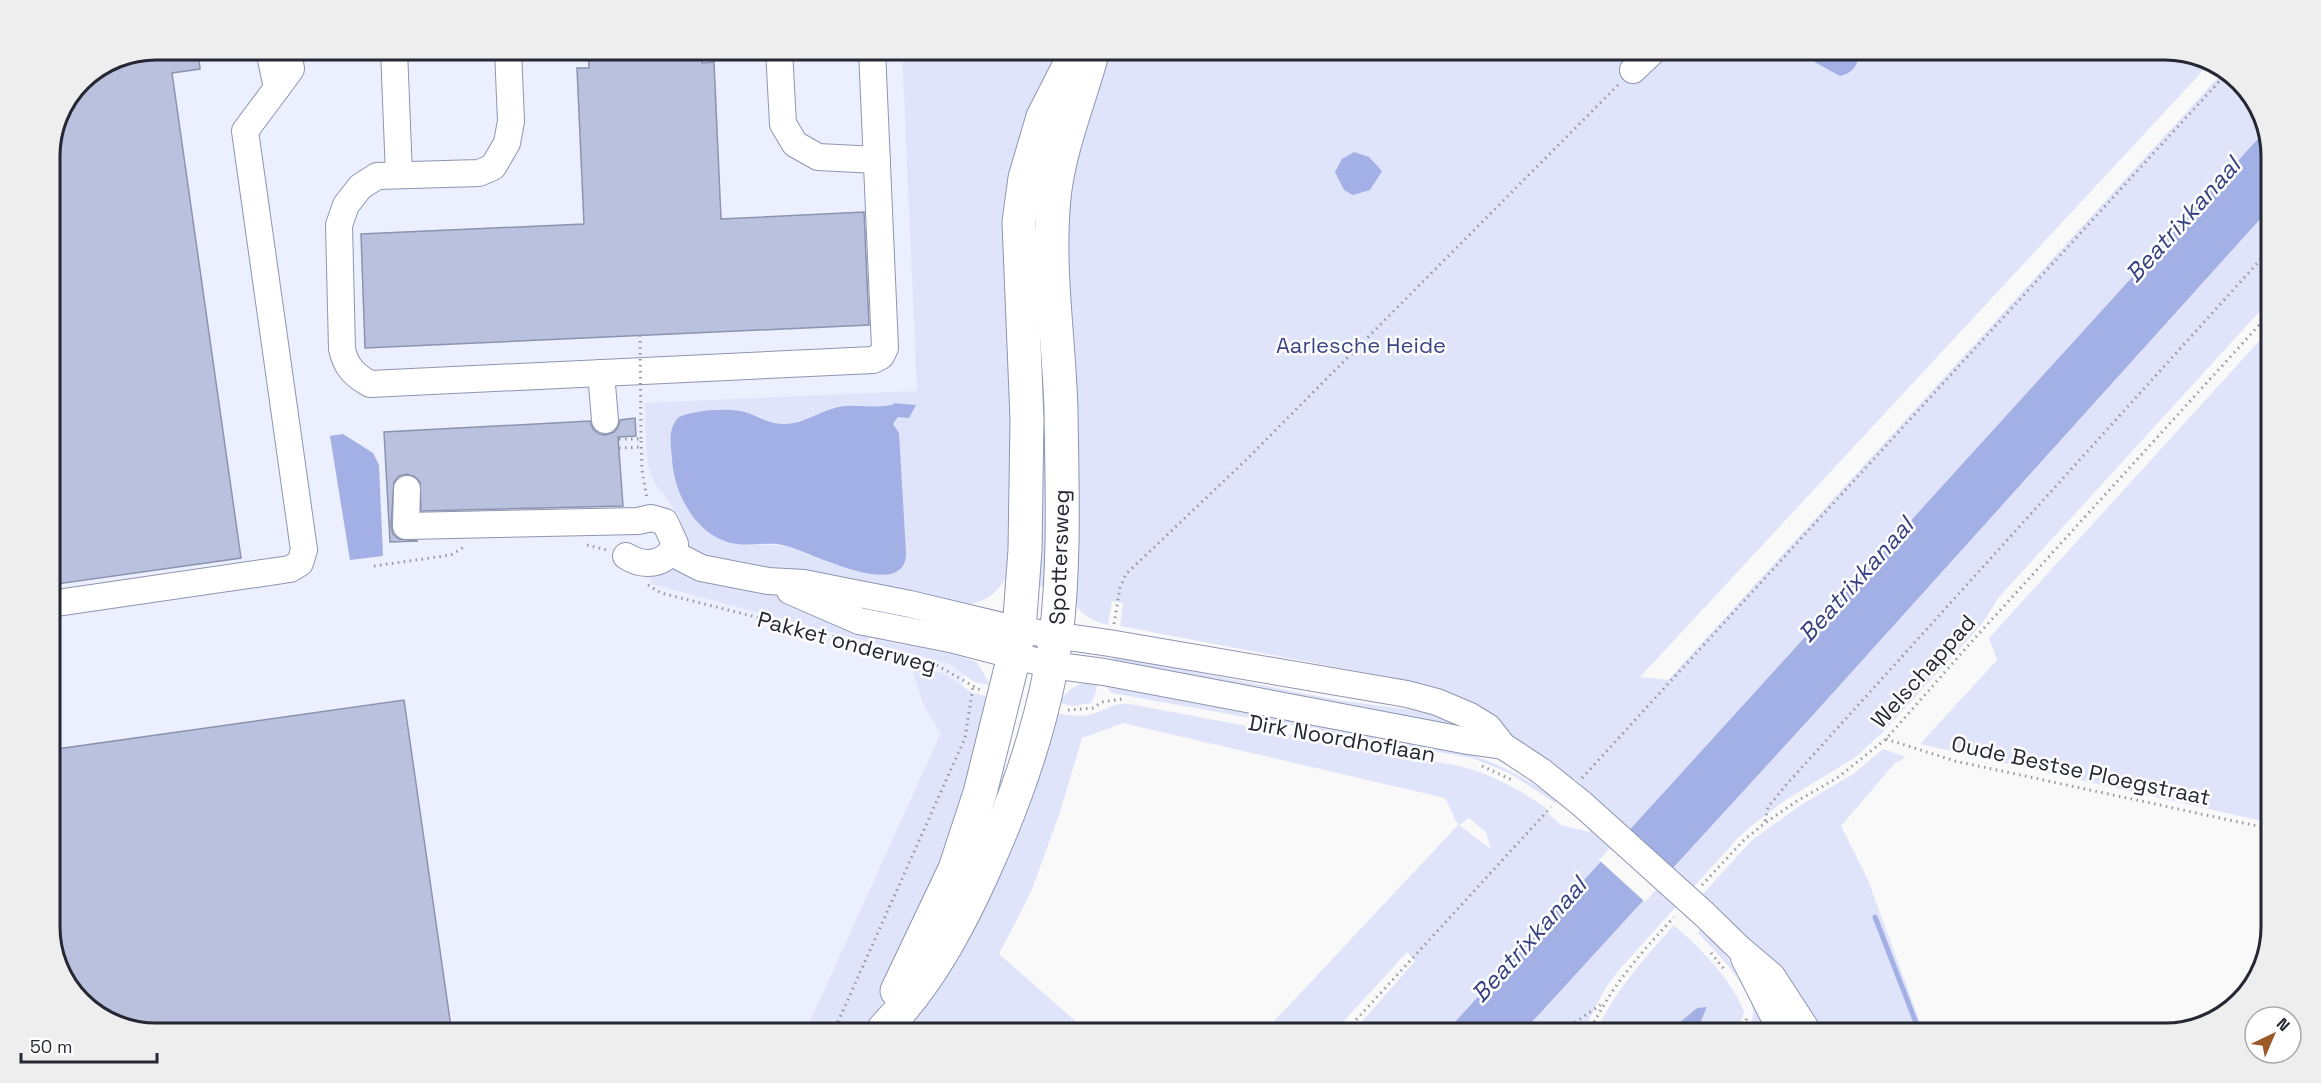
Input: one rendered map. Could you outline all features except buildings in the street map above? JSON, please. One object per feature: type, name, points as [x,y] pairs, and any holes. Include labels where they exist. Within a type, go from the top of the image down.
[{"type":"main road","name":"Spottersweg","points":[[886,1023],[895,995],[955,869],[980,793],[1017,643],[1025,550],[1027,419],[1019,222],[1025,178],[1043,117],[1068,68],[1075,60]]},
{"type":"main road","name":"Spottersweg","points":[[890,1023],[908,1004],[943,954],[961,921],[1010,812],[1043,704],[1054,651],[1063,547],[1061,407],[1053,257],[1055,190],[1066,135],[1091,60]]},
{"type":"street","points":[[272,60],[277,88]]},
{"type":"street","points":[[60,603],[290,569],[300,563],[304,550],[245,131],[291,69],[290,60]]},
{"type":"street","points":[[394,60],[399,175]]},
{"type":"street","points":[[508,60],[511,121],[507,143],[493,167],[479,173],[377,176],[360,187],[346,205],[339,225],[342,349],[345,363],[355,376],[370,384],[873,360],[881,356],[885,348],[872,60]]},
{"type":"street","points":[[780,60],[783,124],[795,144],[818,157],[877,159]]},
{"type":"street","points":[[1633,70],[1644,60]]},
{"type":"street","points":[[601,373],[612,430]]},
{"type":"street","points":[[407,489],[406,526],[638,521],[651,518],[665,522],[675,544],[672,553],[654,563],[631,559]]},
{"type":"street","name":"Pakket onderweg","points":[[672,553],[701,568],[768,581],[859,621],[950,639],[1017,643],[1054,651]]},
{"type":"street","name":"Dirk Noordhoflaan","points":[[1054,651],[1109,643],[1417,697],[1437,702],[1470,716],[1488,727],[1503,746],[1541,771],[1560,803],[1704,914],[1740,950],[1772,976],[1802,1023]]},
{"type":"street","name":"Dirk Noordhoflaan","points":[[1054,651],[1104,672],[1503,746]]},
{"type":"street","name":"Dirk Noordhoflaan","points":[[1740,950],[1776,1023]]},
{"type":"path","points":[[1126,574],[1246,460],[1633,70]]},
{"type":"path","points":[[1354,1023],[1560,803],[2221,79]]},
{"type":"path","points":[[1764,823],[1768,807],[1786,785],[2261,259]]},
{"type":"path","name":"Welschappad","points":[[1700,887],[1744,840],[1764,823],[1837,778],[1886,739],[2261,323]]},
{"type":"path","points":[[640,335],[642,470],[651,518]]},
{"type":"path","points":[[612,430],[641,438]]},
{"type":"path","points":[[619,448],[642,447]]},
{"type":"path","points":[[374,566],[451,555],[470,544]]},
{"type":"path","name":"Pakket onderweg","points":[[631,559],[649,586],[661,593],[850,641]]},
{"type":"path","name":"Pakket onderweg","points":[[870,647],[933,663],[960,676],[973,687],[1004,697]]},
{"type":"path","points":[[838,1023],[965,738],[973,687]]},
{"type":"path","points":[[1043,704],[1077,711],[1093,708],[1102,702],[1133,700]]},
{"type":"path","name":"Oude Bestse Ploegstraat","points":[[1886,739],[1955,761],[2261,827]]},
{"type":"path","points":[[1477,764],[1515,781]]},
{"type":"path","points":[[1594,1023],[1604,1003],[1633,962],[1678,912]]},
{"type":"path","points":[[1707,949],[1728,974]]},
{"type":"path","points":[[1576,1023],[1604,1003]]},
{"type":"path","points":[[1744,1023],[1748,1009]]},
{"type":"shaded area","points":[[156,60],[944,60],[976,571],[961,704],[820,1023],[156,1023],[119,1016],[108,1010],[84,990],[76,980],[65,958],[60,933],[60,150],[63,131],[80,98],[108,73],[125,65]]},
{"type":"green space","name":"Aarlesche Heide","points":[[902,60],[2165,60],[2183,62],[2205,69],[1640,677],[1668,680],[2219,77],[2233,88],[2241,98],[2254,119],[2258,131],[2259,138],[1454,1023],[1361,1023],[1415,961],[1407,952],[1342,1023],[1272,1023],[1458,825],[1445,798],[1123,723],[1082,738],[1060,812],[1031,892],[999,954],[1078,1023],[901,1023],[1055,713],[1085,716],[1114,706],[1130,704],[1464,767],[1507,784],[1547,809],[1545,811],[1561,825],[1590,832],[1591,795],[1575,779],[1573,780],[1552,762],[1457,700],[1414,682],[1120,626],[1123,603],[1112,601],[1108,625],[1084,614],[1070,593],[1005,579],[987,598],[975,603],[961,604],[707,561],[690,550],[679,516],[654,482],[648,465],[645,403],[917,391]],"holes":[[[913,404],[902,416],[894,420],[893,424],[895,426],[900,571],[888,575],[877,575],[829,563],[787,546],[748,544],[686,508],[673,476],[670,437],[725,420],[750,414],[785,425],[841,406]],[[1469,818],[1486,832],[1491,849],[1459,825]]]},
{"type":"green space","points":[[2261,218],[2261,310],[1999,597],[1981,625],[1883,732],[1856,757],[1787,799],[1737,839],[1618,971],[1605,989],[1587,1023],[1531,1023],[1813,715]]},
{"type":"green space","points":[[2261,339],[2261,821],[1920,744],[1997,660],[1989,638]]},
{"type":"green space","points":[[667,568],[784,596],[873,639],[947,653],[977,662],[990,685],[974,682],[950,664],[652,584],[650,575]]},
{"type":"green space","points":[[1113,656],[1338,700],[1435,713],[1469,727],[1466,732],[1112,664]]},
{"type":"green space","points":[[910,663],[945,674],[971,692],[992,698],[988,745],[895,976],[873,1023],[808,1023],[941,733],[924,706]]},
{"type":"green space","points":[[1098,681],[1091,703],[1073,706],[1059,703],[1075,686]]},
{"type":"green space","points":[[1108,683],[1460,751],[1511,772],[1558,801],[1555,803],[1509,773],[1472,758],[1112,693],[1107,688]]},
{"type":"green space","points":[[1883,749],[1906,757],[1895,763],[1841,826],[1868,880],[1920,1023],[1807,1023],[1700,897],[1751,841],[1801,805],[1853,774]]},
{"type":"green space","points":[[1674,925],[1723,975],[1744,1011],[1742,1019],[1739,1023],[1700,1023],[1707,1008],[1697,1008],[1679,1023],[1600,1023],[1641,963]]},
{"type":"green space","points":[[1702,928],[1724,953],[1771,1023],[1750,1023],[1752,1004],[1747,993],[1732,971],[1698,933]]},
{"type":"water","points":[[1811,60],[1858,60],[1855,67],[1840,76]]},
{"type":"water","points":[[2259,138],[2261,218],[1813,715],[1531,1023],[1454,1023]]},
{"type":"water","points":[[1354,152],[1369,157],[1382,171],[1370,190],[1353,195],[1344,190],[1335,172],[1342,159]]},
{"type":"water","points":[[895,403],[916,405],[909,418],[898,417],[893,424],[899,433],[906,553],[902,567],[891,574],[874,574],[855,570],[781,545],[737,544],[723,540],[711,534],[700,524],[683,501],[674,473],[671,443],[671,432],[679,417],[703,411],[732,410],[748,413],[773,423],[791,424],[837,407],[885,406]]},
{"type":"water","points":[[343,434],[373,453],[379,465],[383,556],[350,560],[330,436]]},
{"type":"water","points":[[1707,1007],[1700,1023],[1679,1023],[1697,1008]]},
{"type":"pier","points":[[1628,828],[1674,870],[1645,902],[1599,860]]},
{"type":"waterway","points":[[1875,917],[1916,1023]]},
{"type":"water label","name":"Beatrixkanaal","points":[[2183,220]]},
{"type":"water label","name":"Beatrixkanaal","points":[[1856,580]]},
{"type":"water label","name":"Beatrixkanaal","points":[[1529,940]]}]
